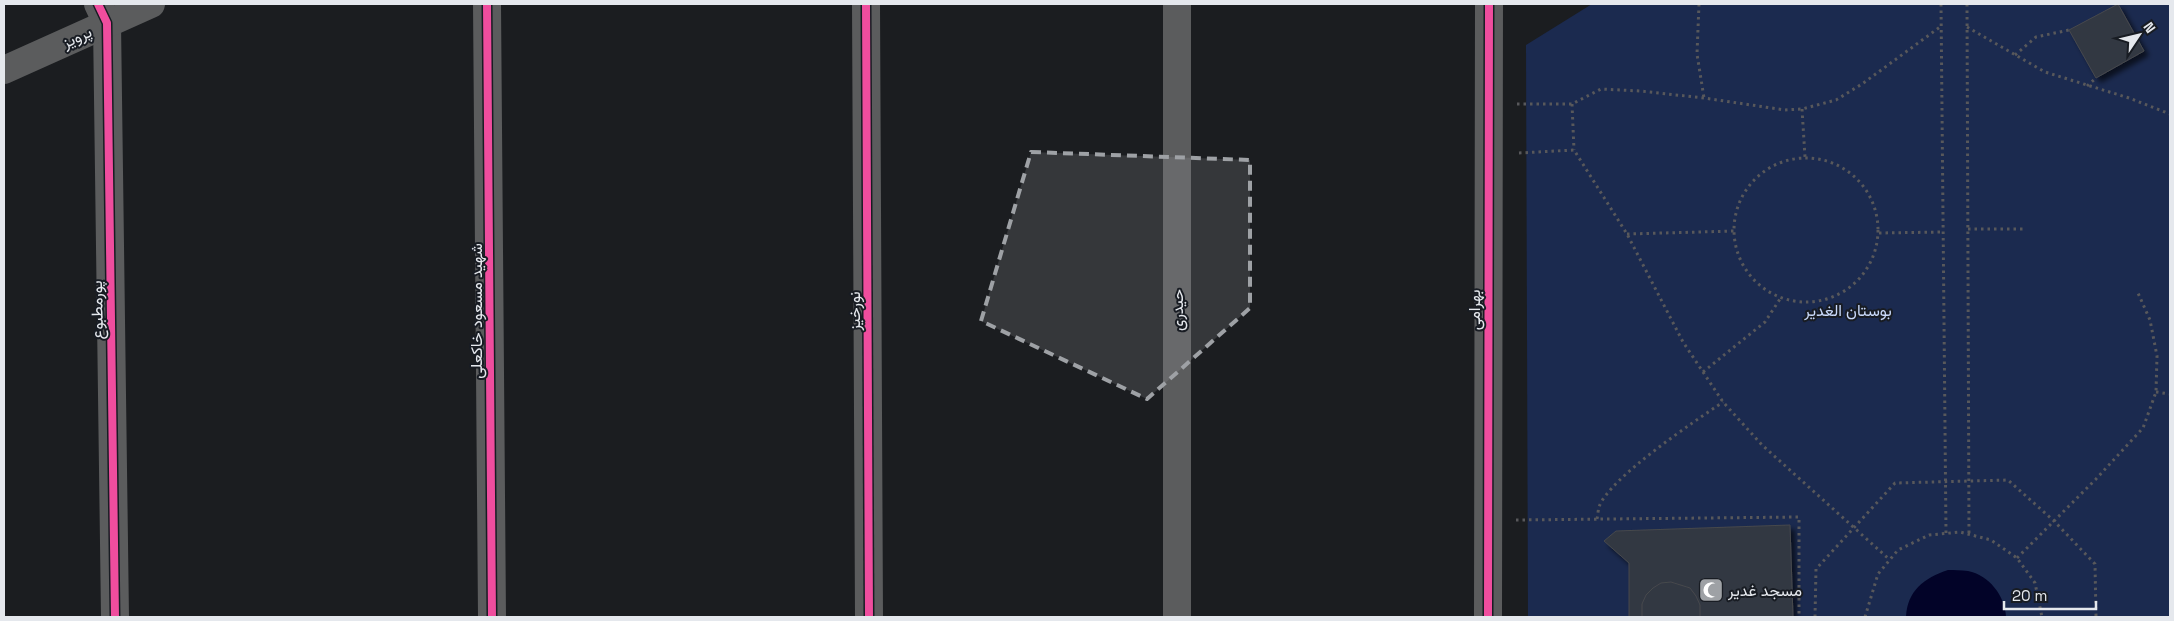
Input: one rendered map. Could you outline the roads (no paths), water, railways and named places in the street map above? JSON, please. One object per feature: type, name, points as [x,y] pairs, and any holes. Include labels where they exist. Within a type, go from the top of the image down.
[{"type":"street","name":"پرویز","points":[[4,70],[103,13],[151,4]]},
{"type":"street","name":"شهید مسعود خاکعلی","points":[[487,4],[492,617]]},
{"type":"street","name":"نورخیز","points":[[866,4],[870,617]]},
{"type":"street","name":"حیدری","points":[[1177,4],[1178,617]]},
{"type":"street","name":"بهرامی","points":[[1488,617],[1489,4]]},
{"type":"street","name":"پورمطبوع","points":[[103,13],[115,617]]},
{"type":"place","name":"مسجد غدیر","points":[[1711,590]]},
{"type":"park label","name":"بوستان الغدیر","points":[[1848,310]]}]
